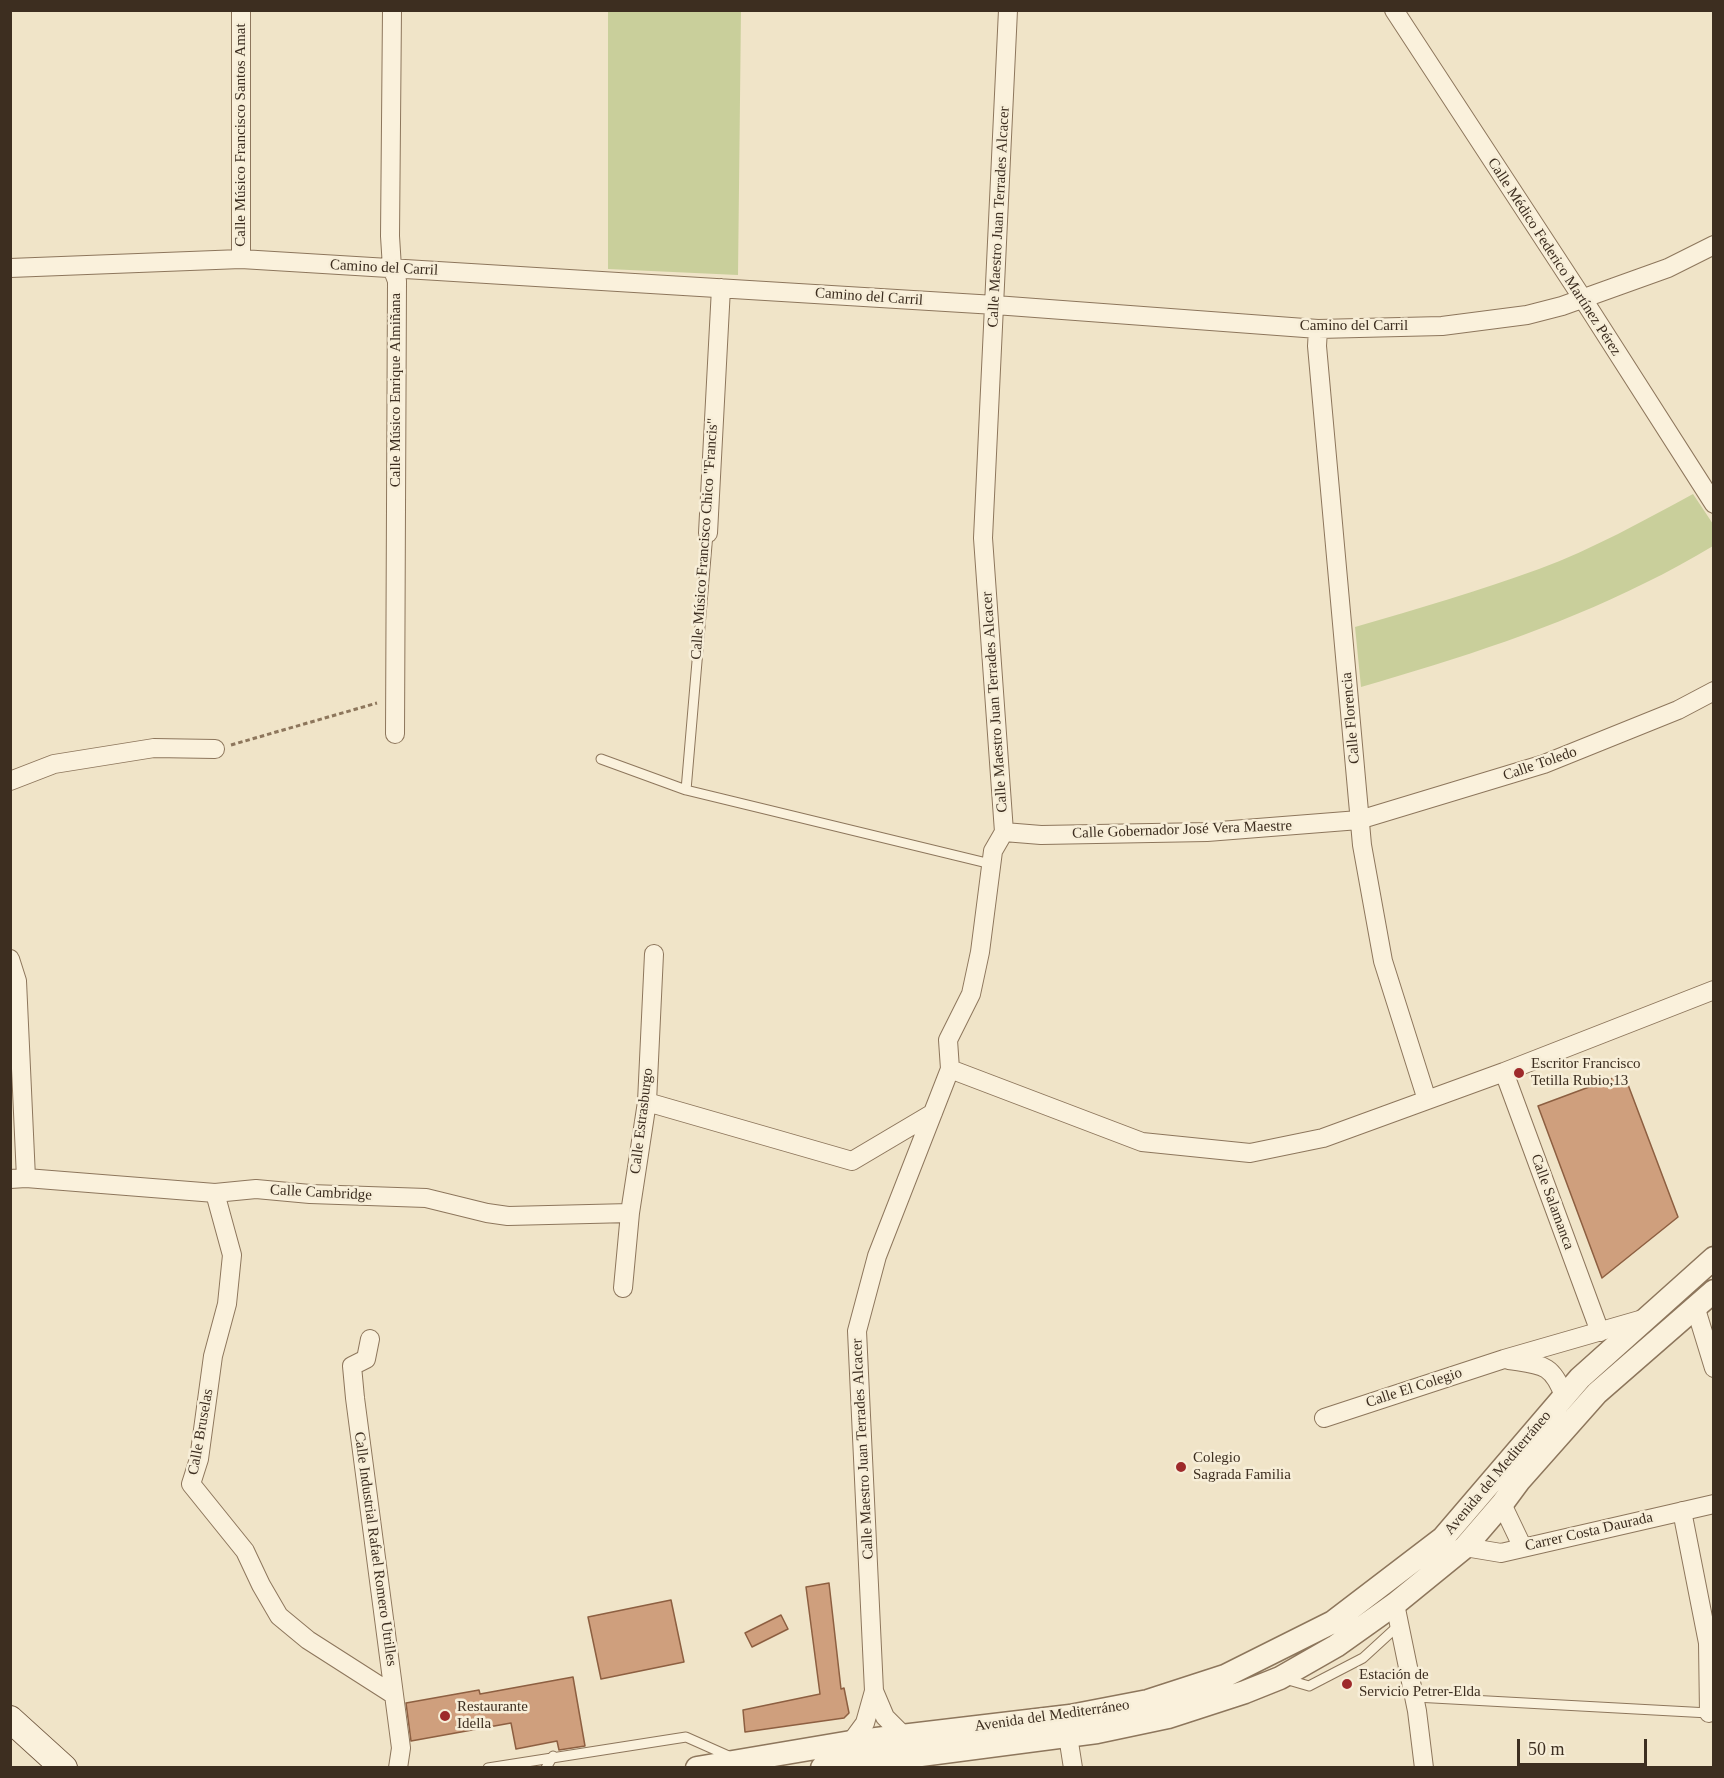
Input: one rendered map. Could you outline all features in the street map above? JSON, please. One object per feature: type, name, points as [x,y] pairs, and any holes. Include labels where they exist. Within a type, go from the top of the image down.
[{"type":"main road","points":[[45,1767],[10,1719],[64,1767]]},
{"type":"street","name":"Calle Músico Francisco Santos Amat","points":[[241,10],[241,259]]},
{"type":"street","name":"Calle Músico Enrique Almiñana","points":[[392,10],[390,236],[392,268],[396,281],[395,734]]},
{"type":"street","name":"Calle Maestro Juan Terrades Alcacer","points":[[851,1742],[865,1724],[874,1691],[858,1331],[877,1256],[950,1069],[948,1040],[971,994],[980,952],[993,851],[1004,832],[983,538],[1008,10]]},
{"type":"street","name":"Calle Médico Federico Martínez Pérez","points":[[1394,10],[1583,299],[1713,504]]},
{"type":"street","name":"Camino del Carril","points":[[10,268],[241,259],[995,305],[1318,329],[1442,326],[1527,315],[1583,299],[1668,268],[1713,245]]},
{"type":"street","name":"Calle Músico Francisco Chico \"Francis\"","points":[[708,533],[722,288]]},
{"type":"street","name":"Calle Florencia","points":[[1318,329],[1317,346],[1362,845],[1383,961],[1427,1100]]},
{"type":"street","name":"Calle Toledo","points":[[1359,820],[1544,764],[1678,710],[1713,691]]},
{"type":"street","points":[[10,781],[54,764],[154,748],[214,749]]},
{"type":"street","name":"Calle Gobernador José Vera Maestre","points":[[1004,832],[1041,835],[1207,832],[1359,820]]},
{"type":"street","name":"Calle Estrasburgo","points":[[623,1288],[630,1213],[646,1102],[654,954]]},
{"type":"street","points":[[10,959],[17,981],[18,1179]]},
{"type":"street","points":[[950,1069],[1142,1142],[1250,1153],[1323,1138],[1504,1072],[1713,990]]},
{"type":"street","name":"Calle Salamanca","points":[[1504,1072],[1600,1332]]},
{"type":"street","points":[[646,1102],[852,1161],[933,1113]]},
{"type":"street","name":"Calle Cambridge","points":[[18,1179],[215,1193],[256,1190],[426,1198],[487,1214],[508,1216],[630,1213]]},
{"type":"street","name":"Calle Bruselas","points":[[215,1193],[232,1255],[227,1304],[213,1356],[199,1459],[191,1484],[245,1551],[279,1616],[308,1640],[394,1695]]},
{"type":"street","name":"Avenida del Mediterráneo","points":[[697,1767],[851,1742],[1070,1716],[1148,1701],[1225,1676],[1333,1622],[1443,1538],[1580,1378],[1713,1258]]},
{"type":"street","name":"Avenida del Mediterráneo","points":[[822,1767],[1068,1736],[1168,1717],[1280,1678],[1397,1615],[1465,1547],[1519,1481],[1597,1393],[1713,1291]]},
{"type":"street","points":[[1695,1306],[1713,1368]]},
{"type":"street","name":"Calle El Colegio","points":[[1324,1418],[1504,1359],[1645,1319]]},
{"type":"street","name":"Calle Industrial Rafael Romero Utrilles","points":[[370,1339],[366,1359],[352,1366],[401,1748],[398,1767]]},
{"type":"street","name":"Calle El Colegio","points":[[1504,1359],[1542,1365],[1557,1379],[1564,1396]]},
{"type":"street","points":[[1502,1504],[1523,1548]]},
{"type":"street","name":"Carrer Costa Daurada","points":[[1465,1547],[1501,1553],[1713,1504]]},
{"type":"street","points":[[1682,1511],[1707,1595],[1709,1713]]},
{"type":"street","points":[[1397,1615],[1414,1697],[1424,1767]]},
{"type":"street","name":"Calle Maestro Juan Terrades Alcacer","points":[[874,1691],[885,1717],[904,1736]]},
{"type":"street","points":[[1068,1736],[1073,1767]]},
{"type":"lane","name":"Calle Músico Francisco Chico \"Francis\"","points":[[686,790],[708,533]]},
{"type":"lane","points":[[601,759],[686,790],[991,864]]},
{"type":"lane","points":[[1414,1697],[1709,1713]]},
{"type":"lane","points":[[488,1767],[686,1737],[739,1761]]},
{"type":"lane","points":[[546,1767],[553,1756]]},
{"type":"path","points":[[214,749],[395,698]]},
{"type":"green space","points":[[608,11],[741,11],[738,275],[608,269]]},
{"type":"green space","points":[[1693,494],[1713,524],[1713,546],[1705,551],[1611,599],[1541,628],[1470,654],[1361,687],[1355,627],[1471,592],[1559,561],[1618,534]]},
{"type":"building","points":[[1624,1074],[1678,1217],[1602,1278],[1538,1106]]},
{"type":"building","points":[[829,1583],[841,1689],[844,1688],[849,1713],[844,1718],[745,1732],[743,1710],[820,1694],[806,1587]]},
{"type":"building","points":[[671,1600],[684,1662],[601,1679],[588,1617]]},
{"type":"building","points":[[781,1615],[788,1629],[752,1647],[745,1633]]},
{"type":"building","points":[[573,1677],[585,1746],[559,1750],[557,1741],[516,1749],[511,1723],[411,1741],[406,1703],[479,1690],[480,1694]]},
{"type":"place","name":"Escritor Francisco Tetilla Rubio,13","points":[[1519,1073]]},
{"type":"place","name":"Colegio Sagrada Familia","points":[[1181,1467]]},
{"type":"place","name":"Estación de Servicio Petrer-Elda","points":[[1347,1684]]},
{"type":"place","name":"Restaurante Idella","points":[[445,1716]]}]
